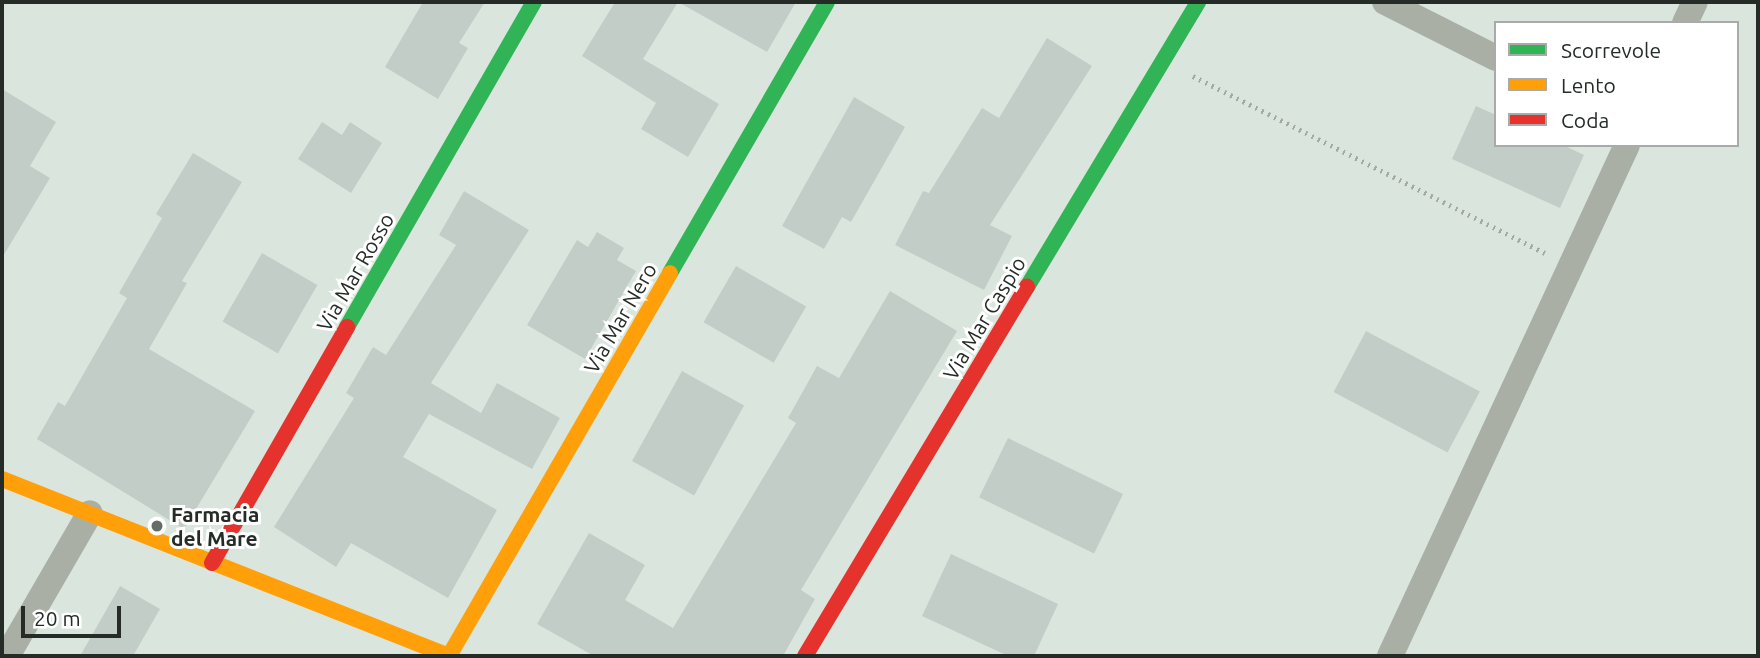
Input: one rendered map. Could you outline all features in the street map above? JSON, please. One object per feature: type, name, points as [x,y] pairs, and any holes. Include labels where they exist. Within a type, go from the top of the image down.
[{"type":"street","name":"Via Mar Rosso","points":[[212,564],[534,2]]},
{"type":"street","name":"Via Mar Nero","points":[[449,656],[827,2]]},
{"type":"street","name":"Via Mar Caspio","points":[[805,656],[1198,2]]},
{"type":"street","points":[[1385,2],[1494,57]]},
{"type":"street","points":[[1686,21],[1695,2]]},
{"type":"street","points":[[1390,656],[1626,147]]},
{"type":"street","points":[[2,479],[449,656]]},
{"type":"street","points":[[7,656],[90,513]]},
{"type":"path","points":[[1164,61],[1571,265]]},
{"type":"building","points":[[423,2],[485,2],[459,43],[468,48],[438,99],[385,67]]},
{"type":"building","points":[[615,2],[678,2],[643,59],[719,104],[688,157],[641,129],[656,103],[582,56]]},
{"type":"building","points":[[678,2],[796,2],[767,52]]},
{"type":"building","points":[[1047,38],[1092,66],[990,225],[1012,236],[984,290],[895,245],[923,191],[929,193],[982,108],[999,118]]},
{"type":"building","points":[[2,89],[56,122],[30,166],[50,178],[2,258]]},
{"type":"building","points":[[854,97],[905,127],[851,222],[842,217],[824,249],[782,226]]},
{"type":"building","points":[[1476,106],[1494,114],[1494,147],[1567,147],[1584,155],[1560,208],[1452,159]]},
{"type":"building","points":[[322,122],[342,135],[350,122],[382,143],[351,193],[298,159]]},
{"type":"building","points":[[193,153],[242,182],[182,281],[187,283],[149,349],[255,411],[184,529],[37,439],[58,402],[65,406],[127,298],[119,293],[162,218],[156,214]]},
{"type":"building","points":[[464,191],[529,230],[431,383],[481,413],[497,383],[560,418],[532,469],[429,414],[403,457],[497,510],[448,598],[351,543],[336,567],[274,527],[354,398],[346,393],[373,347],[386,355],[456,245],[439,235]]},
{"type":"building","points":[[597,232],[624,248],[617,260],[636,271],[585,359],[527,325],[577,240],[588,247]]},
{"type":"building","points":[[262,253],[317,285],[278,353],[222,321]]},
{"type":"building","points":[[736,266],[806,306],[774,363],[704,322]]},
{"type":"building","points":[[890,291],[957,331],[801,590],[815,599],[783,656],[594,656],[537,624],[589,533],[645,565],[625,600],[673,628],[796,423],[788,418],[817,366],[839,378]]},
{"type":"building","points":[[1366,331],[1480,392],[1448,452],[1334,392]]},
{"type":"building","points":[[682,371],[744,405],[694,496],[632,461]]},
{"type":"building","points":[[1008,438],[1123,494],[1094,553],[979,497]]},
{"type":"building","points":[[951,554],[1058,604],[1034,656],[1008,656],[922,616]]},
{"type":"building","points":[[120,586],[160,609],[133,656],[80,656]]},
{"type":"traffic: fast","points":[[347,327],[534,2]]},
{"type":"traffic: fast","points":[[670,273],[827,2]]},
{"type":"traffic: fast","points":[[1027,287],[1198,2]]},
{"type":"traffic: slow","points":[[449,656],[670,273]]},
{"type":"traffic: slow","points":[[2,479],[448,656]]},
{"type":"traffic: jam","points":[[805,656],[1027,287]]},
{"type":"traffic: jam","points":[[212,563],[347,327]]},
{"type":"place","name":"Farmacia del Mare","points":[[157,526]]}]
